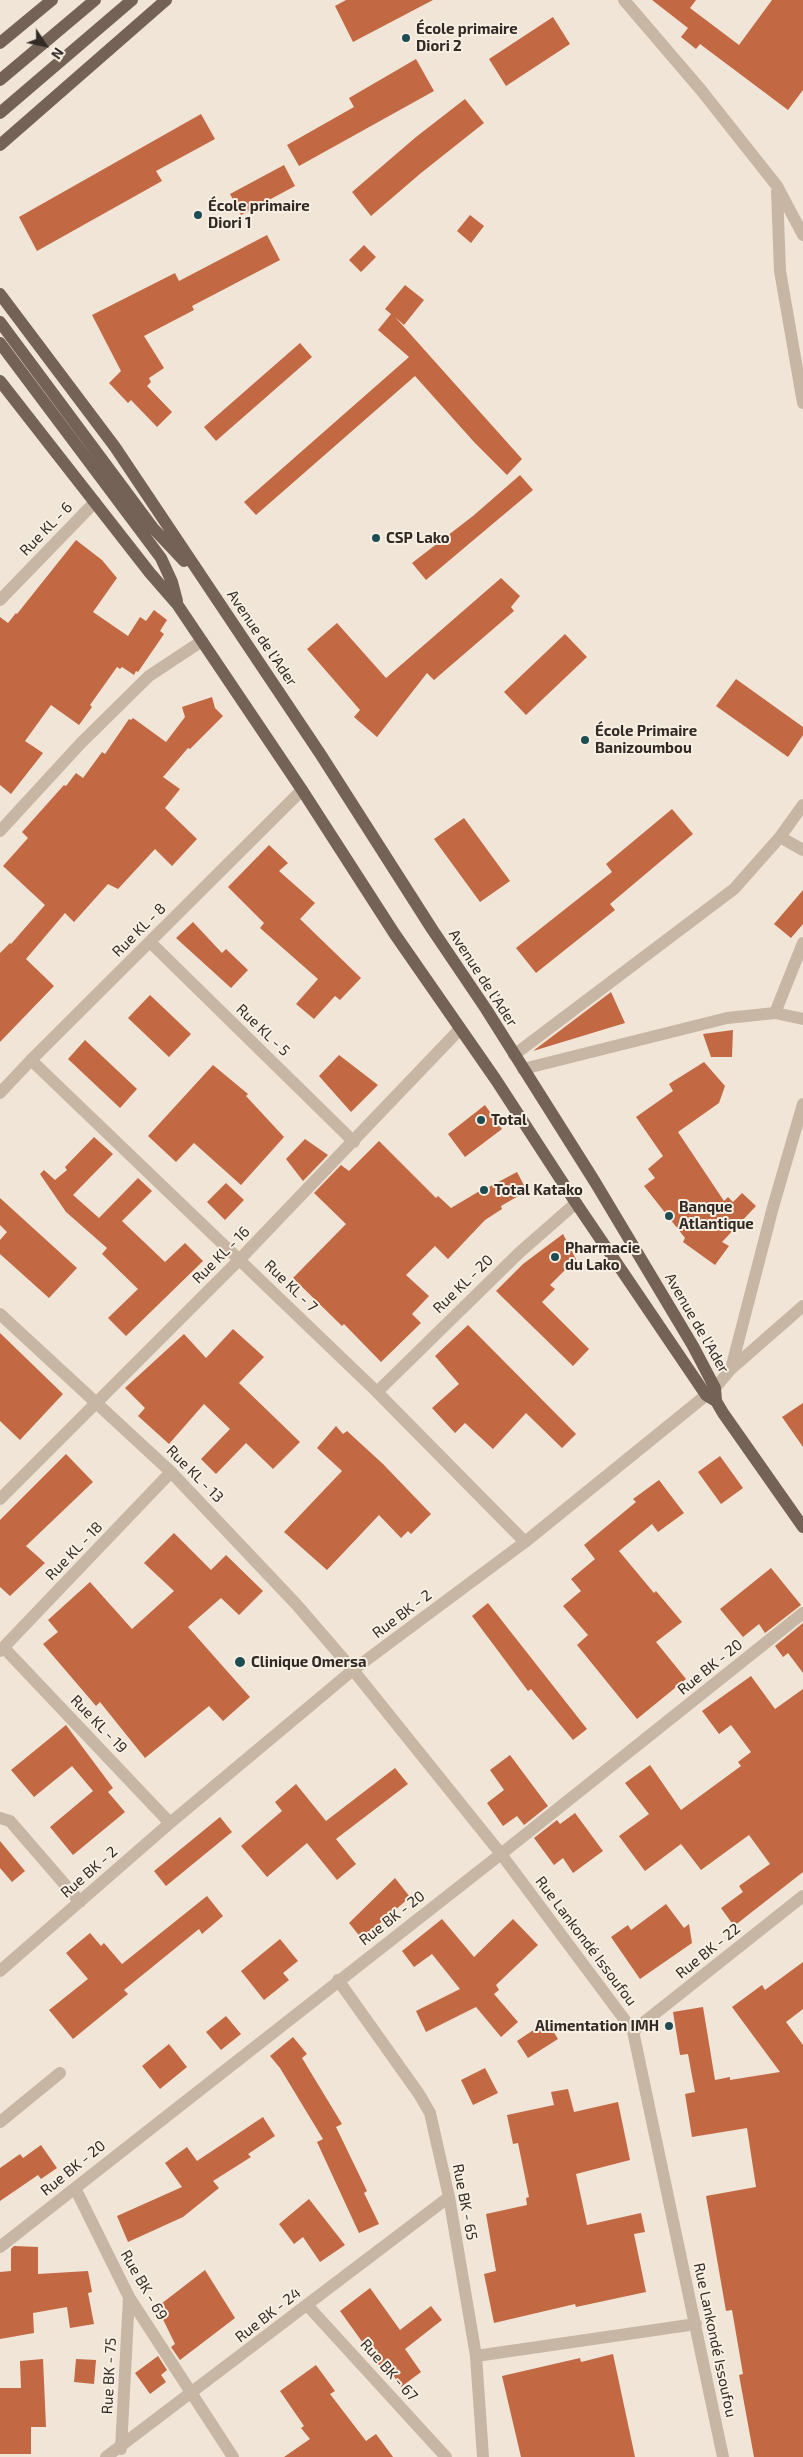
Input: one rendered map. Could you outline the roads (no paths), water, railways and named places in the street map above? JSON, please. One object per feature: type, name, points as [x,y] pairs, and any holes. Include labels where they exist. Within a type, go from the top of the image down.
[{"type":"main road","points":[[1,41],[52,0]]},
{"type":"main road","points":[[0,80],[94,0]]},
{"type":"main road","points":[[0,113],[132,0]]},
{"type":"main road","points":[[0,145],[166,0]]},
{"type":"main road","name":"Avenue de l'Ader","points":[[0,294],[115,447],[321,755],[595,1182],[693,1346],[712,1395]]},
{"type":"main road","name":"Avenue de l'Ader","points":[[0,322],[153,528],[205,582]]},
{"type":"main road","name":"Avenue de l'Ader","points":[[0,343],[161,558],[172,582],[177,604]]},
{"type":"main road","name":"Avenue de l'Ader","points":[[0,381],[150,574],[177,604],[302,790],[394,933],[531,1132],[576,1203],[803,1527]]},
{"type":"street","points":[[624,0],[701,90],[777,186],[803,235]]},
{"type":"street","points":[[777,186],[780,271],[803,403]]},
{"type":"street","name":"Rue KL - 6","points":[[0,600],[95,502]]},
{"type":"street","points":[[0,831],[81,743],[149,676],[202,641]]},
{"type":"street","name":"Rue KL - 8","points":[[0,1094],[31,1060],[302,790]]},
{"type":"street","points":[[514,1055],[734,889],[780,837],[803,804]]},
{"type":"street","points":[[780,837],[803,850]]},
{"type":"street","name":"Rue KL - 5","points":[[150,942],[354,1142]]},
{"type":"street","points":[[775,1013],[803,943]]},
{"type":"street","points":[[523,1069],[727,1018],[775,1013],[803,1019]]},
{"type":"street","name":"Rue KL - 16","points":[[0,1499],[240,1259],[354,1142],[460,1029]]},
{"type":"street","name":"Rue KL - 7","points":[[31,1060],[377,1392],[525,1542]]},
{"type":"street","points":[[731,1369],[773,1207],[803,1104]]},
{"type":"street","name":"Rue KL - 20","points":[[377,1392],[519,1252],[576,1203]]},
{"type":"street","name":"Rue BK - 2","points":[[0,1971],[170,1822],[354,1670],[525,1542],[712,1395],[731,1369],[803,1306]]},
{"type":"street","name":"Rue KL - 13","points":[[0,1314],[171,1472],[296,1604],[354,1670]]},
{"type":"street","name":"Rue KL - 18","points":[[2,1650],[171,1472]]},
{"type":"street","name":"Rue BK - 20","points":[[0,2247],[501,1854],[803,1613]]},
{"type":"street","name":"Rue KL - 19","points":[[2,1650],[170,1822]]},
{"type":"street","name":"Rue Lankondé Issoufou","points":[[354,1670],[501,1854],[633,2031],[723,2457]]},
{"type":"street","points":[[0,1818],[10,1821],[80,1902]]},
{"type":"street","name":"Rue BK - 22","points":[[633,2031],[803,1896]]},
{"type":"street","name":"Rue BK - 65","points":[[338,1980],[430,2114],[449,2197],[476,2356],[483,2457]]},
{"type":"street","points":[[0,2122],[60,2073]]},
{"type":"street","name":"Rue BK - 69","points":[[75,2188],[129,2297],[233,2457]]},
{"type":"street","name":"Rue BK - 24","points":[[106,2457],[121,2451],[192,2393],[449,2197]]},
{"type":"street","name":"Rue BK - 75","points":[[121,2451],[129,2297]]},
{"type":"street","name":"Rue BK - 67","points":[[308,2305],[446,2457]]},
{"type":"street","points":[[476,2356],[696,2324]]},
{"type":"street","points":[[121,2451],[131,2457]]},
{"type":"place","name":"École primaire Diori 2","points":[[406,38]]},
{"type":"place","name":"École primaire Diori 1","points":[[198,215]]},
{"type":"place","name":"CSP Lako","points":[[376,538]]},
{"type":"place","name":"École Primaire Banizoumbou","points":[[585,740]]},
{"type":"place","name":"Total","points":[[481,1120]]},
{"type":"place","name":"Total Katako","points":[[484,1190]]},
{"type":"place","name":"Banque Atlantique","points":[[669,1216]]},
{"type":"place","name":"Pharmacie du Lako","points":[[555,1257]]},
{"type":"place","name":"Clinique Omersa","points":[[240,1662]]},
{"type":"place","name":"Alimentation IMH","points":[[669,2026]]}]
